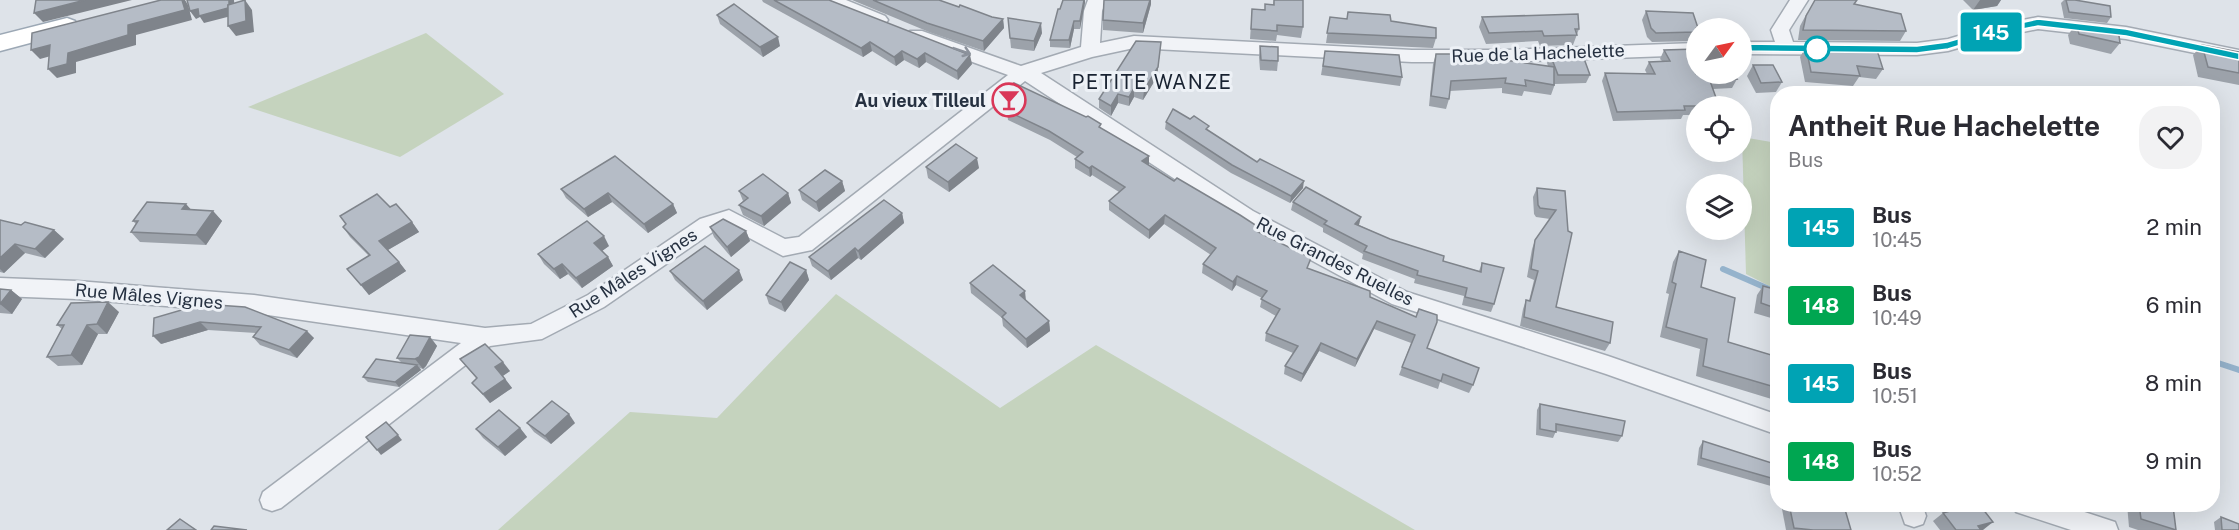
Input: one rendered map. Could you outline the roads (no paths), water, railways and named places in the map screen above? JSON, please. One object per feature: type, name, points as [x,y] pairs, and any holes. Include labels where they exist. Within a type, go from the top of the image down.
[{"type":"main road","points":[[0,43],[83,22]]},
{"type":"street","name":"Rue Grandes Ruelles","points":[[830,0],[897,27],[1024,72],[1246,216],[1400,298],[1608,365],[1770,422]]},
{"type":"street","points":[[1090,51],[1093,11],[1097,0]]},
{"type":"street","points":[[1785,47],[1780,30],[1799,0]]},
{"type":"street","points":[[1752,48],[1917,49],[1948,45],[1992,32],[2038,23],[2126,33],[2239,56]]},
{"type":"street","name":"Rue de la Hachelette","points":[[1024,72],[1090,51],[1134,42],[1412,56],[1506,56],[1686,49]]},
{"type":"street","name":"Rue Mâles Vignes","points":[[0,287],[77,290],[254,304],[485,337],[534,333],[596,301],[707,225],[729,218],[783,248],[805,244],[1024,72]]},
{"type":"street","points":[[272,500],[485,337]]},
{"type":"street","points":[[2050,512],[2106,530]]},
{"type":"waterway","points":[[1723,269],[1770,290]]},
{"type":"waterway","points":[[2220,364],[2239,370]]},
{"type":"place","name":"Au vieux Tilleul","points":[[1009,100]]},
{"type":"district","name":"PETITE WANZE","points":[[1152,82]]}]
